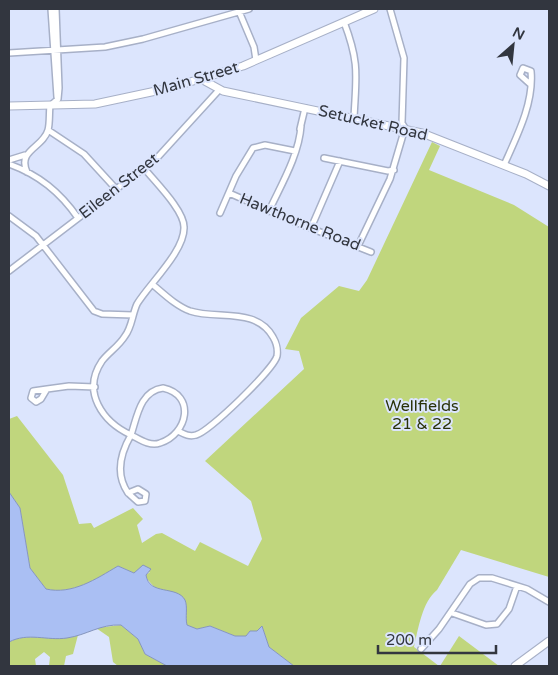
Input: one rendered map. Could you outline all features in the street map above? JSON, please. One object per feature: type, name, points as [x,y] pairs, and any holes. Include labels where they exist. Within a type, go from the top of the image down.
[{"type":"main road","name":"Main Street","points":[[9,106],[50,106],[111,102],[200,79],[256,60],[374,9]]},
{"type":"main road","points":[[219,90],[221,73]]},
{"type":"main road","name":"Setucket Road","points":[[200,79],[219,90],[405,128],[445,141],[549,186]]},
{"type":"main road","points":[[515,666],[549,641]]},
{"type":"street","points":[[9,160],[25,155],[48,130],[50,106],[58,99],[51,9]]},
{"type":"street","points":[[55,50],[56,9]]},
{"type":"street","points":[[9,52],[90,49],[143,40],[238,10],[249,9]]},
{"type":"street","points":[[358,246],[394,170],[405,128],[402,124],[404,58],[390,9]]},
{"type":"street","points":[[238,10],[254,47],[256,60]]},
{"type":"street","points":[[344,22],[353,48],[357,69],[354,118]]},
{"type":"street","points":[[504,166],[525,115],[530,84]]},
{"type":"street","name":"Eileen Street","points":[[9,271],[144,168],[169,145],[202,106],[219,90]]},
{"type":"street","points":[[269,211],[300,137],[305,108]]},
{"type":"street","points":[[48,130],[84,154],[117,190]]},
{"type":"street","points":[[220,213],[246,157],[256,146],[289,148],[295,151]]},
{"type":"street","points":[[25,155],[24,165],[27,172]]},
{"type":"street","points":[[324,158],[388,171],[394,170]]},
{"type":"street","points":[[311,228],[340,160]]},
{"type":"street","points":[[9,164],[27,172],[61,196],[78,218]]},
{"type":"street","points":[[128,493],[120,478],[120,463],[130,435],[145,397],[161,388],[176,393],[185,404],[185,415],[178,431],[160,444],[150,444],[130,435],[104,417],[96,402],[95,386],[97,374],[103,361],[127,335],[137,305],[181,242],[184,230],[182,217],[144,168]]},
{"type":"street","name":"Hawthorne Road","points":[[229,193],[371,252]]},
{"type":"street","points":[[9,216],[30,230],[94,311],[102,314],[133,315]]},
{"type":"street","points":[[152,284],[187,310],[202,314],[251,318],[266,328],[276,344],[277,356],[270,368],[214,423],[196,435],[189,436],[178,431]]},
{"type":"street","points":[[48,389],[69,386],[95,386]]},
{"type":"street","points":[[421,649],[452,613],[470,584],[479,578],[492,578],[517,586],[537,593],[549,602]]},
{"type":"street","points":[[452,613],[486,625],[497,624],[509,609],[517,586]]},
{"type":"green space","name":"Wellfields 21 & 22","points":[[432,142],[440,146],[429,170],[514,205],[549,227],[549,577],[461,550],[424,609],[414,647],[439,666],[294,666],[269,647],[262,626],[257,631],[250,631],[246,636],[235,636],[210,626],[197,629],[187,625],[185,618],[186,603],[156,589],[147,579],[146,575],[150,572],[134,573],[118,566],[84,585],[65,590],[46,589],[30,568],[20,508],[9,492],[9,419],[17,416],[63,475],[79,524],[91,523],[94,528],[133,508],[143,519],[137,525],[142,543],[156,534],[162,533],[195,551],[200,542],[248,566],[262,539],[251,501],[205,461],[304,369],[299,351],[285,349],[301,318],[339,286],[359,291],[367,280]]},
{"type":"green space","points":[[121,625],[138,639],[145,654],[167,666],[118,666],[113,662],[109,637],[96,628]]},
{"type":"green space","points":[[78,635],[73,654],[66,656],[64,666],[49,666],[50,657],[44,652],[35,659],[36,666],[9,666],[9,642],[25,637],[60,638]]},
{"type":"green space","points":[[459,636],[499,666],[440,666]]},
{"type":"water","points":[[9,492],[20,508],[30,568],[46,589],[65,590],[74,588],[92,581],[118,566],[134,573],[143,565],[151,569],[146,575],[152,586],[181,595],[185,600],[187,625],[197,629],[210,626],[235,636],[246,636],[250,631],[257,631],[262,626],[269,647],[294,666],[167,666],[145,654],[138,639],[121,625],[107,626],[67,638],[30,637],[9,642]]}]
